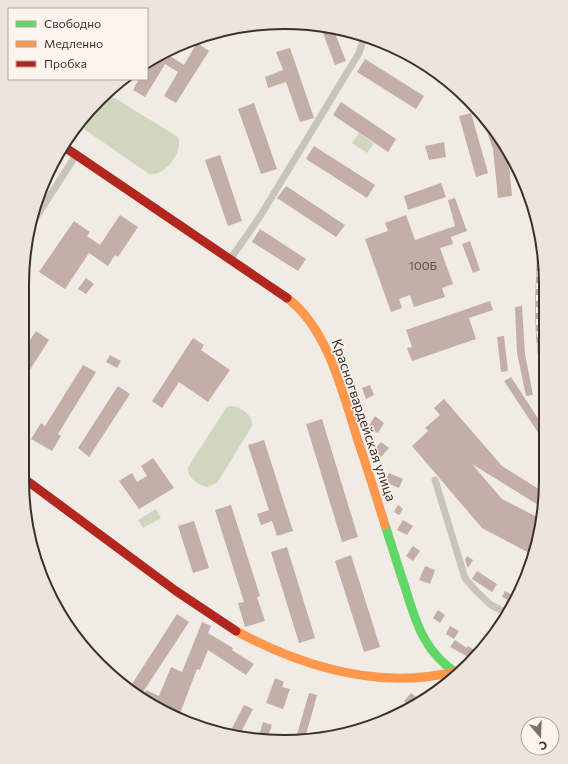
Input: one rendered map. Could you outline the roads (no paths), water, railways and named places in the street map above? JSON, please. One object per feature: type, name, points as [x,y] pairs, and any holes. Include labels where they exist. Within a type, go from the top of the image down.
[{"type":"main road","name":"Красногвардейская улица","points":[[67,149],[293,302],[318,332],[346,402],[417,626],[434,653],[453,671]]},
{"type":"main road","name":"Красногвардейская улица","points":[[29,482],[182,596],[271,650],[313,666],[378,678],[432,678],[449,675]]},
{"type":"street","points":[[230,258],[259,218],[359,53],[363,42]]},
{"type":"street","points":[[40,210],[76,155]]},
{"type":"street","points":[[434,480],[465,578],[472,588],[491,605],[503,611]]},
{"type":"railway","points":[[538,270],[537,329],[539,348]]}]
